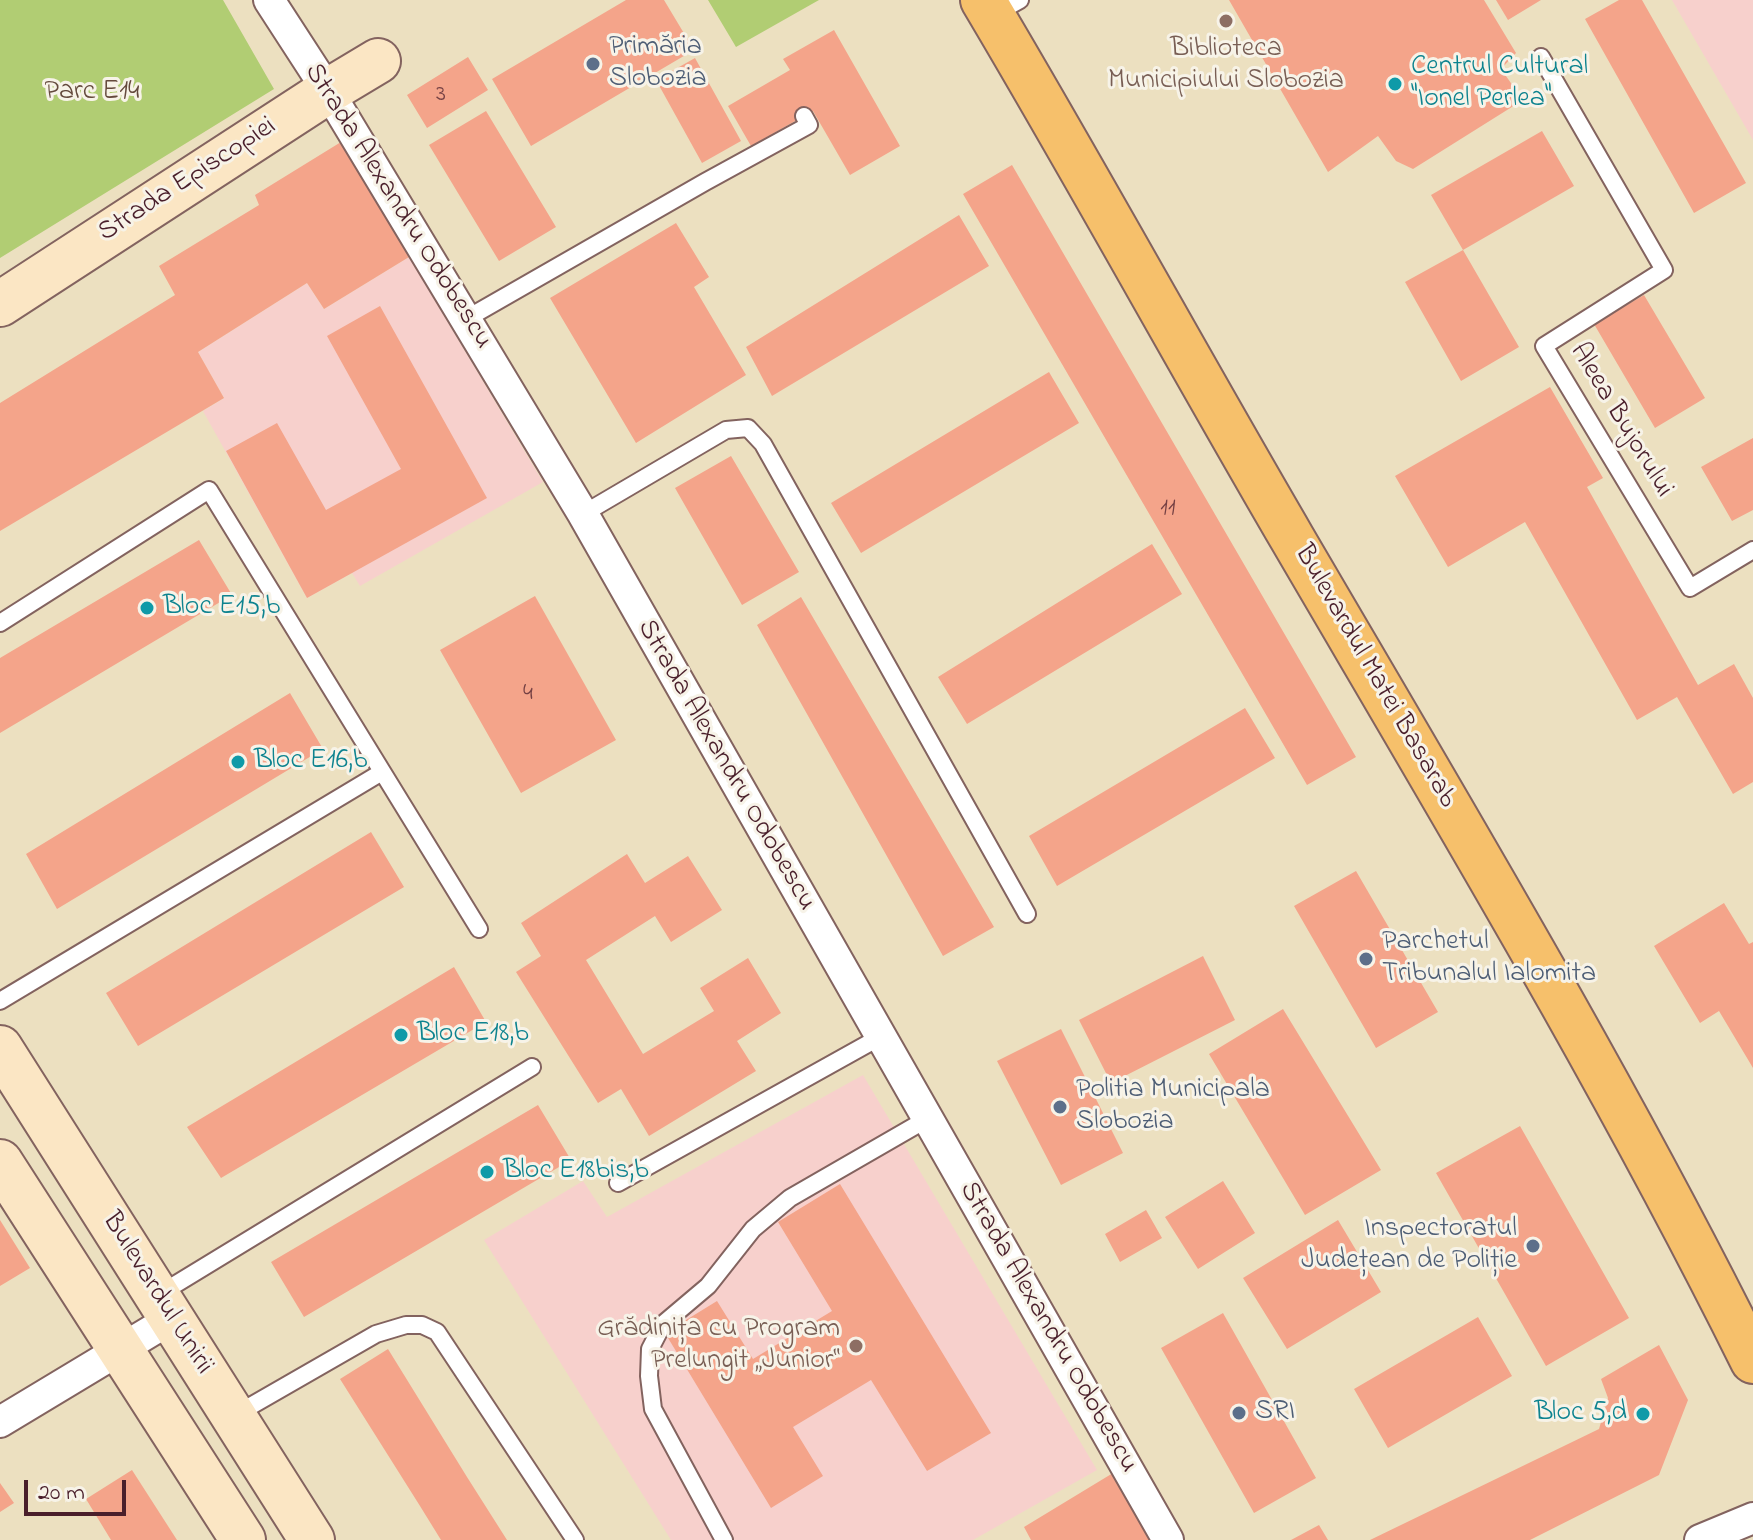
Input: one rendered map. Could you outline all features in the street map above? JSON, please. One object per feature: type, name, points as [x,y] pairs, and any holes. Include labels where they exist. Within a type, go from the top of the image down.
[{"type":"main road","name":"Bulevardul Matei Basarab","points":[[998,5],[1257,478],[1612,1090],[1753,1361]]},
{"type":"street","name":"Strada Alexandru Odobescu","points":[[269,0],[328,91],[583,514],[1168,1540]]},
{"type":"street","name":"Strada Episcopiei","points":[[0,304],[378,61]]},
{"type":"street","name":"Bulevardul Unirii","points":[[0,1048],[312,1540]]},
{"type":"street","points":[[0,1162],[243,1540]]},
{"type":"street","points":[[0,1422],[120,1350],[164,1307]]},
{"type":"street","points":[[1700,1540],[1753,1518]]},
{"type":"lane","name":"Aleea Bujorului","points":[[1541,57],[1664,270],[1544,346],[1690,588],[1753,550]]},
{"type":"lane","points":[[466,319],[809,125],[804,116]]},
{"type":"lane","points":[[583,514],[726,430],[748,428],[763,444],[1027,914]]},
{"type":"lane","points":[[0,623],[209,490],[479,929]]},
{"type":"lane","points":[[0,1001],[382,772]]},
{"type":"lane","points":[[618,1183],[880,1037]]},
{"type":"lane","points":[[164,1307],[532,1067]]},
{"type":"lane","points":[[724,1540],[653,1409],[650,1349],[663,1324],[708,1286],[753,1229],[790,1198],[927,1119]]},
{"type":"lane","points":[[233,1416],[376,1334],[406,1325],[422,1325],[437,1332],[575,1540]]},
{"type":"shaded area","points":[[1672,0],[1753,0],[1753,140]]},
{"type":"shaded area","points":[[409,257],[543,482],[360,586],[352,573],[307,598],[203,411],[224,398],[198,352],[307,283],[324,309]]},
{"type":"shaded area","points":[[863,1075],[1097,1470],[973,1540],[671,1540],[484,1240],[583,1181],[607,1217]]},
{"type":"green space","name":"Parc E14","points":[[0,0],[223,0],[274,89],[0,258]]},
{"type":"green space","points":[[708,0],[819,0],[736,47]]},
{"type":"building","name":"Primăria Slobozia","points":[[626,0],[664,0],[694,50],[531,146],[492,79]]},
{"type":"building","name":"Centrul Cultural \"Ionel Perlea\"","points":[[1229,0],[1484,0],[1516,53],[1501,69],[1523,100],[1413,169],[1396,161],[1378,136],[1328,172]]},
{"type":"building","points":[[1496,0],[1541,0],[1508,20]]},
{"type":"building","points":[[1619,0],[1642,0],[1746,183],[1694,213],[1585,19]]},
{"type":"building","points":[[834,30],[900,146],[850,175],[813,111],[751,146],[728,106],[790,70],[783,59]]},
{"type":"building","points":[[468,57],[488,90],[427,128],[407,95]]},
{"type":"building","points":[[695,58],[741,141],[702,163],[656,80]]},
{"type":"building","points":[[486,111],[556,227],[499,261],[429,145]]},
{"type":"building","points":[[1542,131],[1574,186],[1463,250],[1431,195]]},
{"type":"building","points":[[341,142],[409,257],[324,309],[307,283],[198,352],[224,398],[0,531],[0,403],[175,295],[159,266],[259,205],[255,195]]},
{"type":"building","points":[[1012,165],[1356,757],[1307,785],[963,194]]},
{"type":"building","points":[[959,215],[989,266],[772,396],[746,347]]},
{"type":"building","points":[[676,223],[709,277],[694,287],[746,375],[636,443],[550,298]]},
{"type":"building","points":[[1463,250],[1519,347],[1461,381],[1405,282]]},
{"type":"building","points":[[1644,295],[1705,398],[1655,428],[1594,324]]},
{"type":"building","points":[[380,306],[487,498],[307,598],[226,451],[277,423],[326,510],[401,469],[327,336]]},
{"type":"building","points":[[1049,372],[1079,423],[861,553],[831,503]]},
{"type":"building","points":[[1550,387],[1603,478],[1587,487],[1698,685],[1734,664],[1753,698],[1753,782],[1733,794],[1677,697],[1637,720],[1525,522],[1448,567],[1395,476]]},
{"type":"building","points":[[1753,438],[1753,510],[1732,521],[1701,467]]},
{"type":"building","points":[[731,456],[799,572],[742,605],[675,488]]},
{"type":"building","name":"Bloc E15,b","points":[[199,540],[232,595],[0,733],[0,658]]},
{"type":"building","points":[[1152,544],[1182,594],[967,724],[938,677]]},
{"type":"building","points":[[535,596],[616,740],[521,793],[440,650]]},
{"type":"building","points":[[801,597],[994,927],[943,956],[757,625]]},
{"type":"building","points":[[290,693],[323,749],[57,909],[26,854]]},
{"type":"building","points":[[1245,708],[1275,758],[1057,886],[1029,836]]},
{"type":"building","points":[[371,832],[404,887],[138,1046],[106,993]]},
{"type":"building","points":[[627,854],[645,883],[688,856],[722,910],[671,942],[655,916],[586,960],[643,1054],[714,1011],[700,988],[748,958],[781,1013],[737,1041],[756,1071],[649,1136],[621,1089],[598,1103],[516,972],[541,956],[521,923]]},
{"type":"building","name":"Parchetul Tribunalul Ialomita","points":[[1356,871],[1438,1012],[1376,1048],[1294,906]]},
{"type":"building","points":[[1724,903],[1749,944],[1753,942],[1753,1068],[1719,1011],[1700,1023],[1654,946]]},
{"type":"building","points":[[1203,956],[1235,1020],[1111,1083],[1079,1020]]},
{"type":"building","points":[[454,967],[486,1022],[221,1178],[187,1127]]},
{"type":"building","points":[[1283,1009],[1381,1170],[1305,1215],[1209,1054]]},
{"type":"building","name":"Politia Municipala Slobozia","points":[[1061,1029],[1123,1153],[1061,1185],[997,1061]]},
{"type":"building","points":[[538,1105],[571,1160],[304,1317],[271,1262]]},
{"type":"building","name":"Inspectoratul Județean de Poliție","points":[[1520,1126],[1629,1318],[1546,1366],[1436,1173]]},
{"type":"building","points":[[1223,1181],[1255,1233],[1198,1269],[1165,1217]]},
{"type":"building","name":"Grădinița cu Program Prelungit „Junior“","points":[[840,1184],[991,1433],[927,1471],[871,1380],[793,1427],[823,1476],[771,1508],[665,1333],[717,1301],[753,1359],[832,1311],[778,1222]]},
{"type":"building","points":[[1146,1210],[1162,1238],[1120,1262],[1105,1234]]},
{"type":"building","points":[[0,1220],[30,1268],[0,1286]]},
{"type":"building","points":[[1338,1220],[1381,1292],[1287,1349],[1243,1278]]},
{"type":"building","name":"SRI","points":[[1223,1313],[1316,1478],[1254,1513],[1161,1348]]},
{"type":"building","points":[[1478,1317],[1512,1376],[1388,1448],[1354,1389]]},
{"type":"building","points":[[1659,1345],[1688,1400],[1659,1475],[1530,1540],[1370,1540],[1599,1429],[1608,1398],[1601,1379]]},
{"type":"building","points":[[388,1349],[507,1540],[441,1540],[340,1379]]},
{"type":"building","points":[[132,1470],[177,1540],[111,1540],[86,1499]]},
{"type":"building","points":[[1113,1473],[1149,1540],[1031,1540],[1024,1527]]},
{"type":"building","points":[[0,1483],[14,1503],[0,1512]]},
{"type":"building","points":[[1319,1525],[1328,1540],[1291,1540]]},
{"type":"place","name":"Biblioteca Municipiului Slobozia","points":[[1226,21]]},
{"type":"place","name":"Primăria Slobozia","points":[[593,64]]},
{"type":"place","name":"Centrul Cultural \"Ionel Perlea\"","points":[[1395,84]]},
{"type":"place","name":"Bloc E15,b","points":[[147,608]]},
{"type":"place","name":"Bloc E16,b","points":[[238,762]]},
{"type":"place","name":"Parchetul Tribunalul Ialomita","points":[[1366,959]]},
{"type":"place","name":"Bloc E18,b","points":[[401,1035]]},
{"type":"place","name":"Politia Municipala Slobozia","points":[[1060,1107]]},
{"type":"place","name":"Bloc E18bis,b","points":[[487,1172]]},
{"type":"place","name":"Inspectoratul Județean de Poliție","points":[[1533,1246]]},
{"type":"place","name":"Grădinița cu Program Prelungit „Junior“","points":[[856,1346]]},
{"type":"place","name":"SRI","points":[[1239,1413]]},
{"type":"place","name":"Bloc 5,d","points":[[1643,1414]]}]
